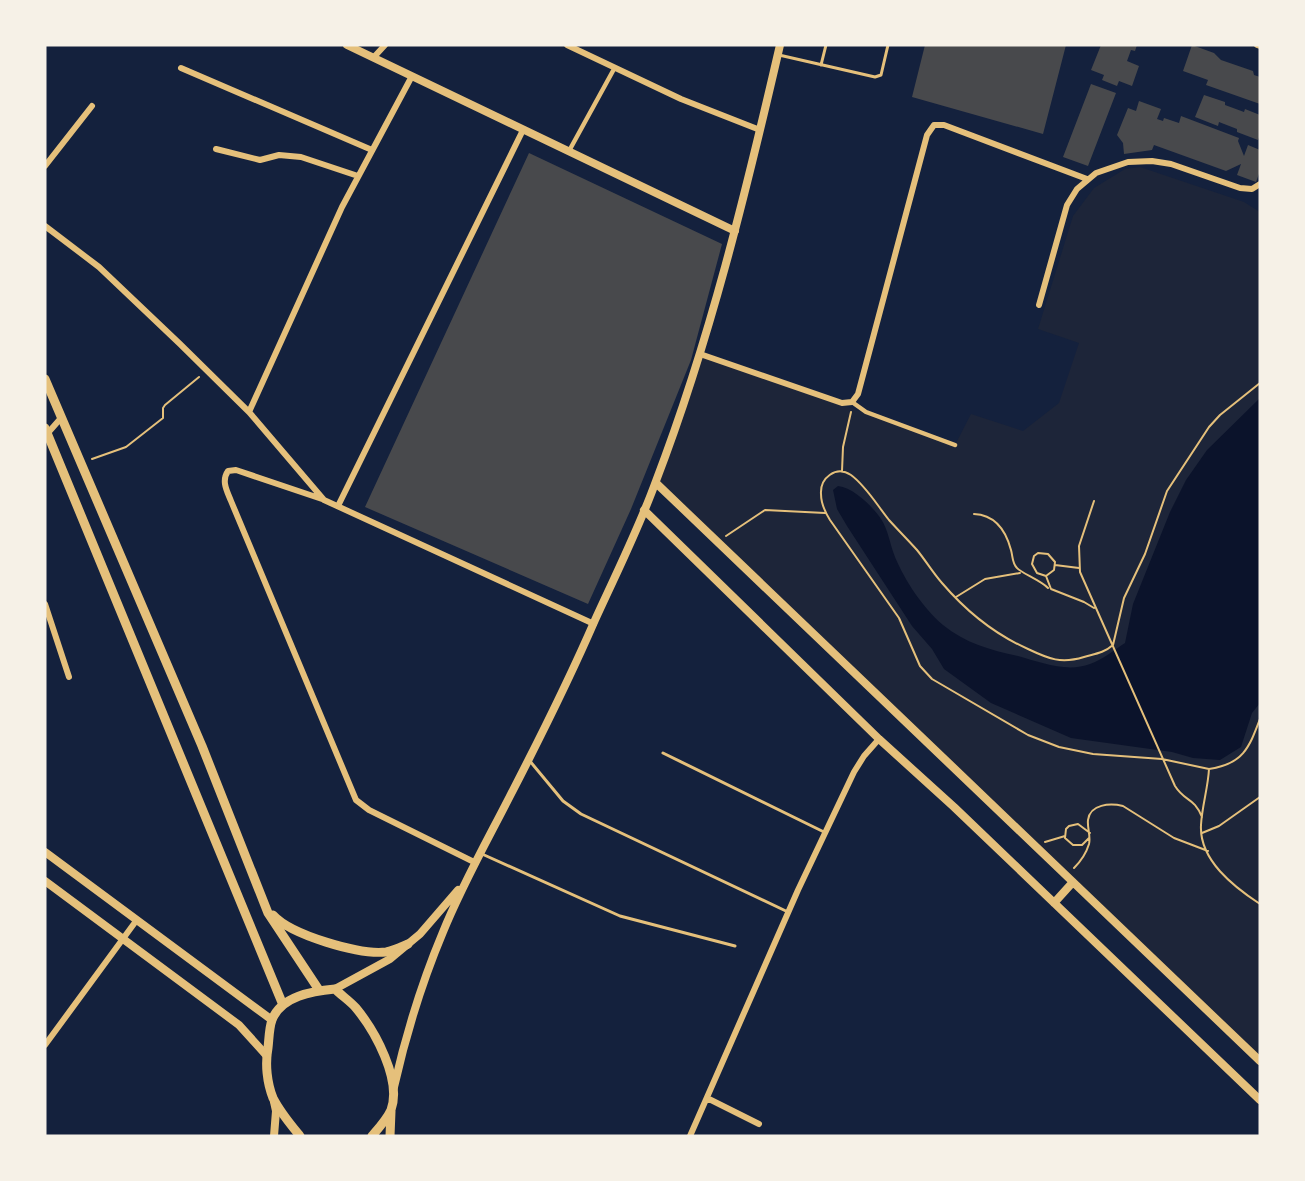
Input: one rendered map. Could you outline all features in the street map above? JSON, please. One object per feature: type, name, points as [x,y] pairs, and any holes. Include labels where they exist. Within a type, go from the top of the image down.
[{"type":"main road","points":[[390,1136],[394,1088],[402,1053],[424,983],[443,933],[464,883],[529,760],[594,624],[656,483],[700,354],[735,231],[779,50]]},
{"type":"main road","points":[[45,379],[202,746],[266,908],[319,990]]},
{"type":"main road","points":[[46,433],[283,1005]]},
{"type":"main road","points":[[45,852],[272,1020]]},
{"type":"main road","points":[[45,882],[239,1025],[267,1056]]},
{"type":"main road","points":[[274,1136],[276,1111],[268,1080],[267,1056],[272,1020],[283,1005],[298,996],[319,990],[335,989],[390,959],[420,934],[464,883]]},
{"type":"main road","points":[[266,908],[278,920],[321,942],[386,952],[408,944]]},
{"type":"main road","points":[[335,989],[354,1007],[368,1025],[383,1053],[394,1088]]},
{"type":"main road","points":[[273,1098],[300,1136]]},
{"type":"main road","points":[[372,1136],[391,1110]]},
{"type":"street","points":[[347,45],[735,231]]},
{"type":"street","points":[[374,57],[385,45]]},
{"type":"street","points":[[567,45],[681,99],[760,130]]},
{"type":"street","points":[[181,68],[372,150]]},
{"type":"street","points":[[569,151],[614,69]]},
{"type":"street","points":[[249,412],[358,176],[412,76]]},
{"type":"street","points":[[45,166],[92,106]]},
{"type":"street","points":[[852,402],[858,394],[931,127],[944,125],[1087,179]]},
{"type":"street","points":[[338,506],[523,130]]},
{"type":"street","points":[[216,149],[260,160],[279,155],[301,158],[358,176]]},
{"type":"street","points":[[1039,305],[1064,212],[1071,197],[1087,179],[1105,168],[1139,160],[1171,164],[1240,188],[1252,189],[1260,184]]},
{"type":"street","points":[[45,226],[99,267],[249,412],[324,500]]},
{"type":"street","points":[[700,354],[842,403],[852,402],[866,412],[955,445]]},
{"type":"street","points":[[46,433],[62,418]]},
{"type":"street","points":[[476,862],[369,810],[356,800],[231,501],[225,477],[228,471],[236,470],[324,500],[594,624]]},
{"type":"street","points":[[656,483],[1260,1061]]},
{"type":"street","points":[[644,510],[879,738],[1260,1100]]},
{"type":"street","points":[[45,604],[69,677]]},
{"type":"street","points":[[690,1136],[788,912],[861,761],[879,738]]},
{"type":"street","points":[[1054,903],[1070,879]]},
{"type":"street","points":[[45,1045],[136,921]]},
{"type":"street","points":[[707,1098],[759,1124]]},
{"type":"lane","points":[[821,65],[826,45]]},
{"type":"lane","points":[[779,50],[821,65],[879,77],[888,45]]},
{"type":"lane","points":[[663,753],[826,833]]},
{"type":"lane","points":[[529,760],[555,792],[581,814],[788,912]]},
{"type":"lane","points":[[480,853],[620,916],[735,946]]},
{"type":"path","points":[[81,463],[129,445],[163,418],[165,405],[207,371]]},
{"type":"path","points":[[1113,646],[1124,598],[1145,554],[1167,492],[1209,427],[1220,415],[1260,383]]},
{"type":"path","points":[[842,471],[843,447],[852,402]]},
{"type":"path","points":[[1113,646],[1097,654],[1070,661],[1059,661],[1032,652],[1002,636],[972,615],[955,598],[860,484],[849,474],[842,471],[830,474],[822,484],[821,495],[825,513],[899,618],[920,666],[932,679],[1028,735],[1053,745],[1093,754],[1162,758],[1209,769],[1233,762],[1243,755],[1251,745],[1260,719]]},
{"type":"path","points":[[1094,501],[1079,546],[1079,568],[1179,793],[1195,803],[1202,817]]},
{"type":"path","points":[[718,542],[765,510],[825,513]]},
{"type":"path","points":[[974,514],[993,519],[1002,528],[1014,563],[1022,573],[1039,580],[1051,590],[1084,602],[1096,610]]},
{"type":"path","points":[[1041,552],[1054,559],[1055,565],[1052,573],[1046,576],[1040,575],[1032,564],[1034,556],[1041,552]]},
{"type":"path","points":[[1055,565],[1079,568]]},
{"type":"path","points":[[955,598],[985,579],[1022,573]]},
{"type":"path","points":[[1046,576],[1051,590]]},
{"type":"path","points":[[1209,769],[1201,833],[1221,873],[1260,904]]},
{"type":"path","points":[[1201,833],[1213,830],[1260,797]]},
{"type":"path","points":[[1070,879],[1084,855],[1090,833],[1088,819],[1091,813],[1096,808],[1114,804],[1134,812],[1174,838],[1208,851]]},
{"type":"path","points":[[1089,838],[1086,843],[1077,845],[1068,843],[1065,836],[1066,829],[1074,824],[1082,826],[1090,833]]},
{"type":"path","points":[[1034,845],[1065,836]]},
{"type":"shaded area","points":[[1140,167],[1244,202],[1260,212],[1260,1061],[656,483],[700,354],[955,445],[971,414],[1023,431],[1059,403],[1079,343],[1038,329],[1073,216],[1094,188],[1125,169]]},
{"type":"shaded area","points":[[1260,398],[1260,703],[1252,713],[1241,747],[1220,760],[1193,758],[1172,752],[1071,738],[991,703],[944,669],[932,649],[912,626],[837,509],[833,490],[838,486],[850,490],[873,509],[883,523],[895,557],[909,585],[928,611],[951,631],[978,645],[1054,666],[1072,667],[1090,664],[1125,643],[1133,604],[1170,512],[1186,480],[1207,450]]},
{"type":"building","points":[[925,45],[1066,45],[1043,134],[912,97]]},
{"type":"building","points":[[1101,45],[1137,45],[1135,51],[1131,50],[1127,61],[1139,66],[1132,86],[1119,81],[1117,86],[1102,80],[1104,75],[1091,70]]},
{"type":"building","points":[[1192,45],[1214,53],[1221,60],[1253,71],[1254,75],[1260,77],[1260,104],[1206,85],[1208,80],[1183,71]]},
{"type":"building","points":[[1091,84],[1116,93],[1088,166],[1063,157]]},
{"type":"building","points":[[1204,95],[1244,112],[1245,109],[1260,115],[1258,140],[1219,122],[1218,126],[1195,117]]},
{"type":"building","points":[[1139,101],[1161,109],[1157,119],[1163,121],[1164,118],[1179,123],[1181,116],[1239,138],[1244,156],[1248,145],[1260,150],[1260,171],[1256,182],[1237,175],[1241,164],[1226,171],[1154,145],[1152,150],[1124,154],[1123,143],[1117,135],[1128,108],[1136,111]]},
{"type":"building","points":[[529,153],[722,244],[691,360],[631,509],[588,604],[365,507]]}]
